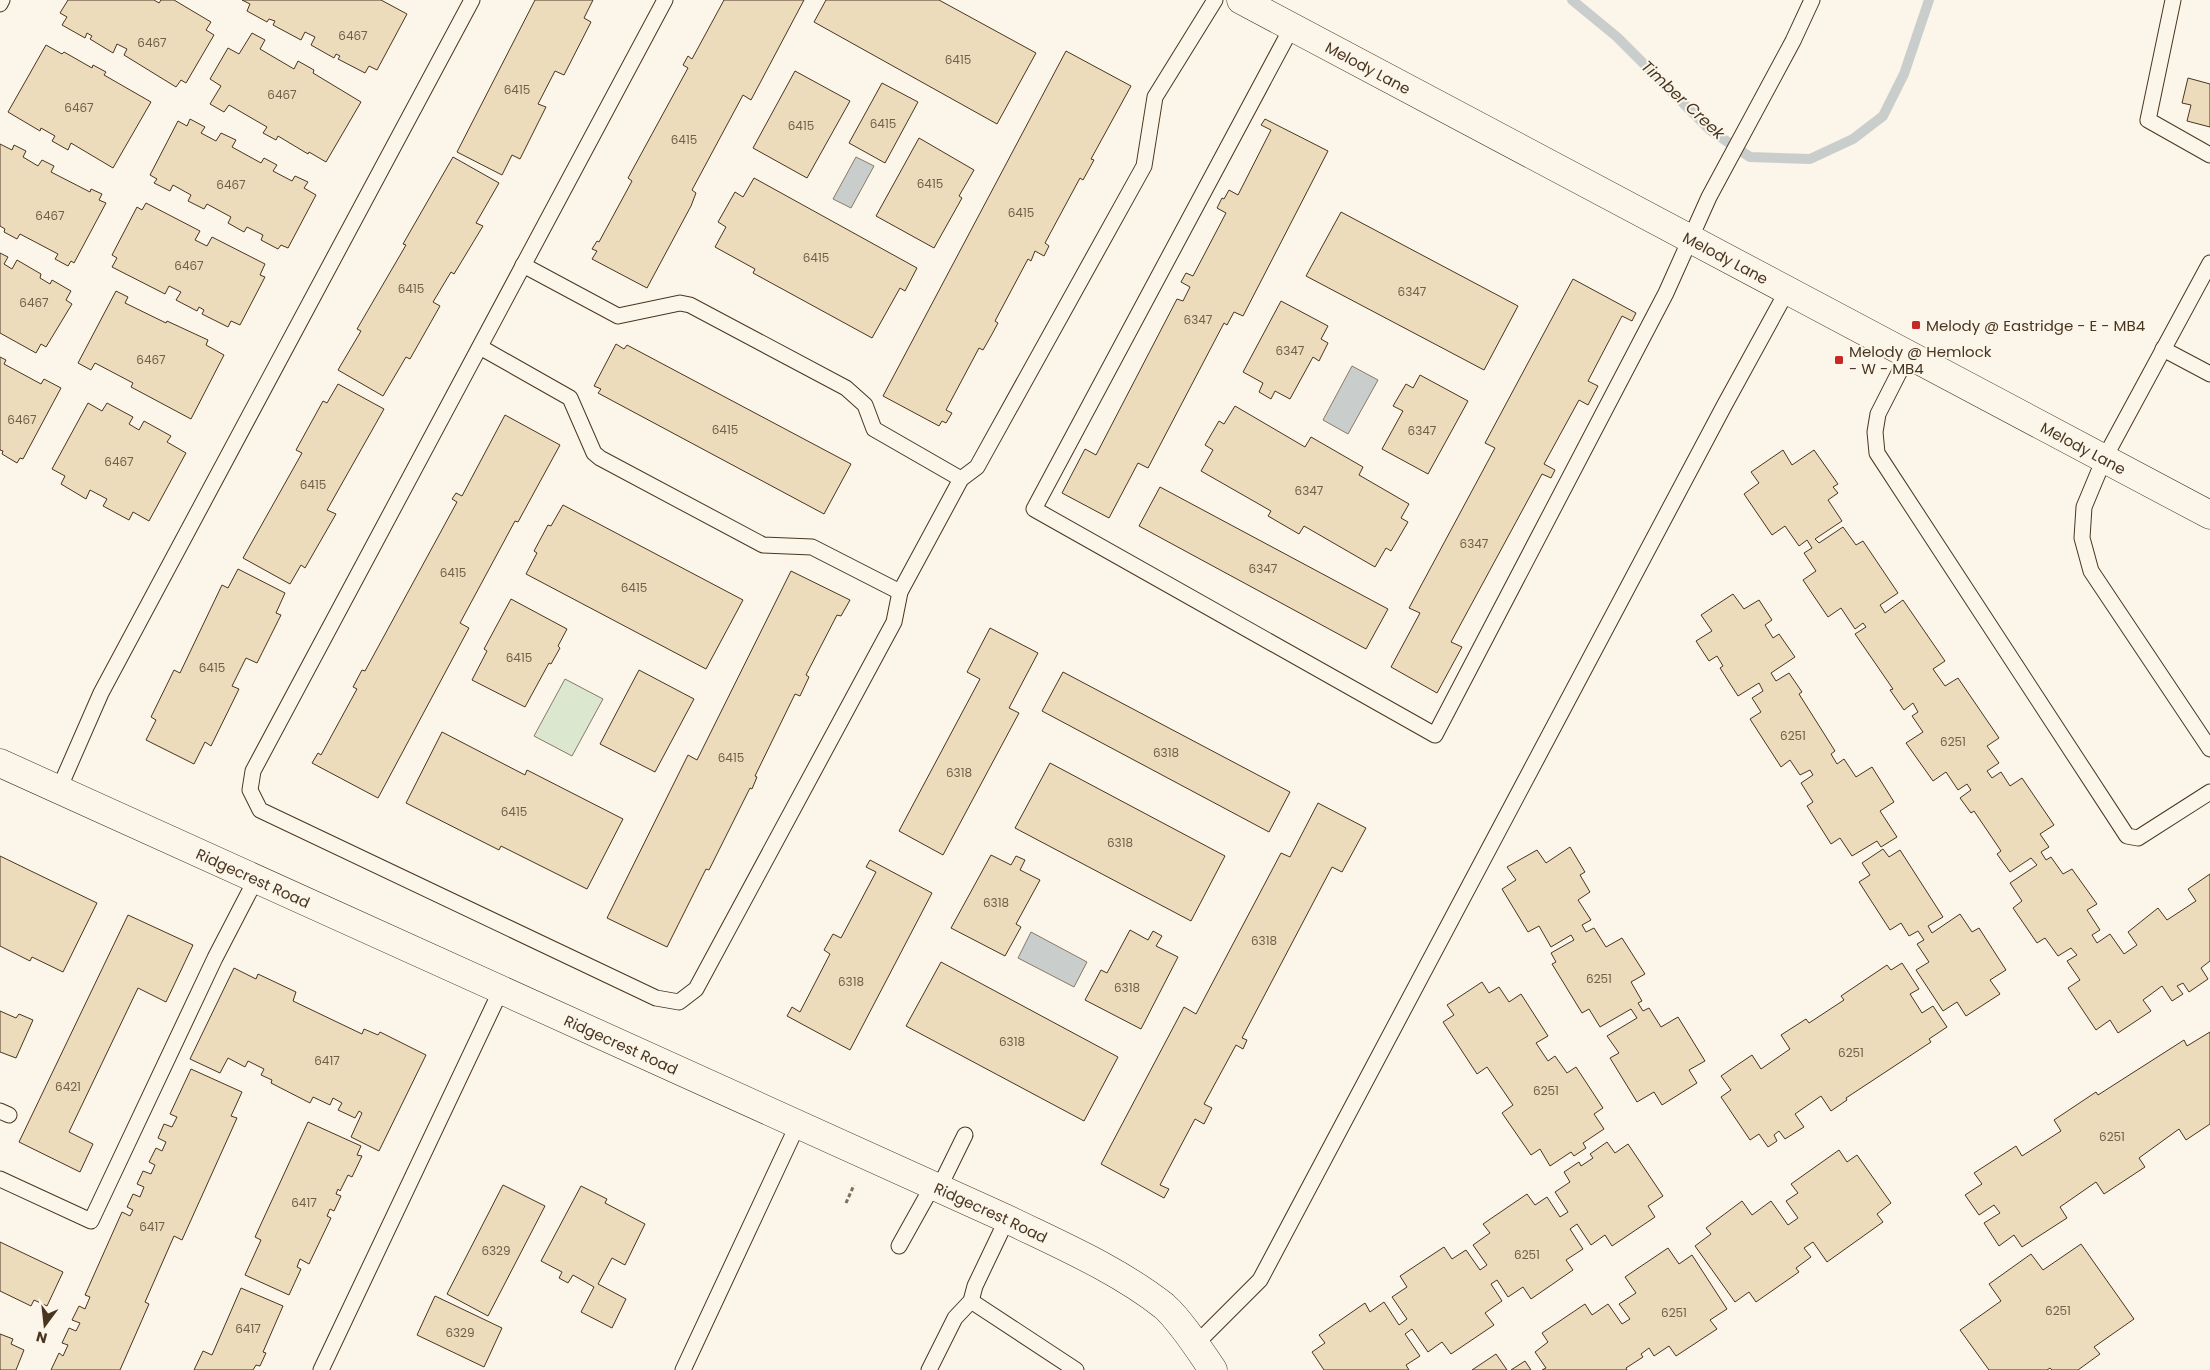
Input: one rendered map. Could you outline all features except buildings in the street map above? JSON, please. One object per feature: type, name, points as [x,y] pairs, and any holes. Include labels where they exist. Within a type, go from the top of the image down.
[{"type":"street","name":"Melody Lane","points":[[1241,0],[2210,515]]},
{"type":"street","name":"Ridgecrest Road","points":[[0,763],[1007,1219],[1112,1272],[1165,1307],[1196,1344],[1213,1370]]},
{"type":"lane","points":[[0,4],[2,0]]},
{"type":"lane","points":[[58,789],[101,693],[472,0]]},
{"type":"lane","points":[[666,0],[252,771],[250,790],[260,810],[656,998],[679,1002],[696,989],[725,937],[894,622],[900,592],[961,479],[977,467],[1144,166],[1155,97],[1216,0]]},
{"type":"lane","points":[[1292,28],[1034,509],[1434,735],[1666,293],[1718,182],[1793,41],[1812,0]]},
{"type":"lane","points":[[2173,0],[2148,120],[2210,155]]},
{"type":"lane","points":[[2210,263],[2104,459],[2084,507],[2082,538],[2091,571],[2210,749]]},
{"type":"lane","points":[[523,265],[618,316],[680,303],[690,305],[846,388],[865,405],[874,429],[961,479]]},
{"type":"lane","points":[[1196,1344],[1260,1280],[1696,458],[1787,291]]},
{"type":"lane","points":[[480,347],[570,398],[594,453],[600,458],[764,545],[812,547],[900,592]]},
{"type":"lane","points":[[2163,349],[2210,374]]},
{"type":"lane","points":[[1908,355],[1878,414],[1875,432],[1877,453],[2127,836],[2138,838],[2210,792]]},
{"type":"lane","points":[[0,1179],[91,1221],[215,958],[256,879]]},
{"type":"lane","points":[[320,1370],[501,990]]},
{"type":"lane","points":[[683,1370],[798,1124]]},
{"type":"lane","points":[[899,1246],[965,1135]]},
{"type":"lane","points":[[928,1370],[955,1318],[971,1301],[975,1286],[1007,1219]]},
{"type":"lane","points":[[971,1301],[1076,1370]]},
{"type":"path","points":[[846,1203],[855,1182]]},
{"type":"green space","points":[[565,679],[603,699],[572,756],[534,736]]},
{"type":"shaded area","points":[[856,157],[874,166],[851,208],[833,199]]},
{"type":"shaded area","points":[[1352,366],[1378,380],[1348,434],[1323,420]]},
{"type":"shaded area","points":[[1031,932],[1087,962],[1074,987],[1018,958]]},
{"type":"waterway","name":"Timber Creek","points":[[1572,0],[1617,37],[1710,130],[1750,157],[1810,159],[1853,139],[1883,116],[1904,74],[1929,0]]},
{"type":"place","name":"Melody @ Eastridge - E - MB4","points":[[1916,325]]},
{"type":"place","name":"Melody @ Hemlock - W - MB4","points":[[1839,360]]}]
